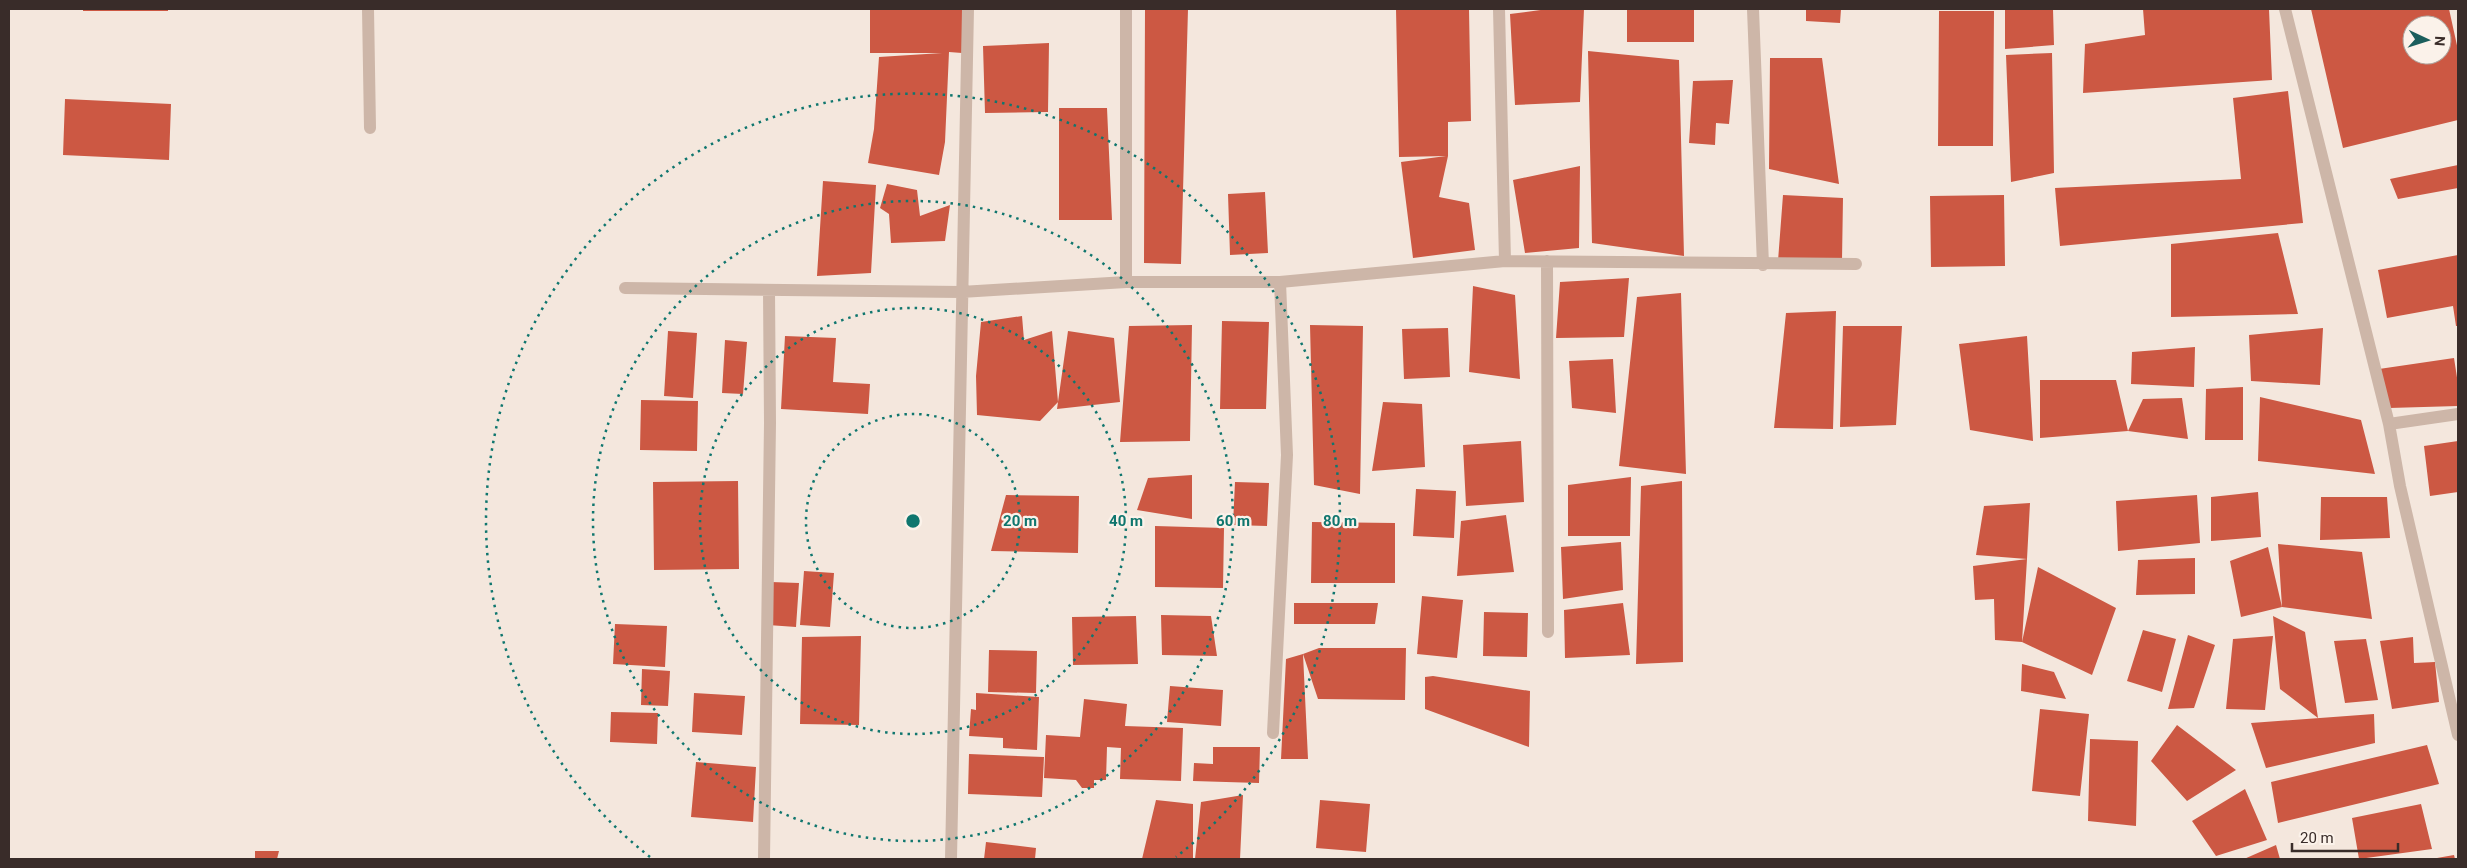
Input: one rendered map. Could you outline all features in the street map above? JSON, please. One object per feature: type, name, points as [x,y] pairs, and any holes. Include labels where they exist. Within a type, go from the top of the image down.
[{"type":"street","points":[[368,9],[370,128]]},
{"type":"street","points":[[951,859],[968,9]]},
{"type":"street","points":[[1126,9],[1126,282]]},
{"type":"street","points":[[1499,9],[1505,261]]},
{"type":"street","points":[[1753,9],[1763,265]]},
{"type":"street","points":[[2285,9],[2389,424],[2400,486],[2456,719],[2458,735]]},
{"type":"street","points":[[625,288],[961,292],[1126,282],[1280,282],[1505,261],[1763,265],[1856,264]]},
{"type":"street","points":[[1547,261],[1548,632]]},
{"type":"street","points":[[1273,733],[1287,455],[1280,282]]},
{"type":"street","points":[[764,859],[770,423],[769,291]]},
{"type":"street","points":[[2389,424],[2458,414]]},
{"type":"building","points":[[83,9],[168,9],[168,11],[83,11]]},
{"type":"building","points":[[870,9],[962,9],[962,53],[949,52],[945,142],[939,175],[868,163],[874,129],[879,57],[942,53],[870,53]]},
{"type":"building","points":[[1145,9],[1188,9],[1181,264],[1144,263]]},
{"type":"building","points":[[1396,9],[1469,9],[1471,121],[1448,122],[1448,156],[1439,197],[1469,203],[1475,250],[1413,258],[1401,162],[1446,156],[1399,157]]},
{"type":"building","points":[[1548,9],[1584,9],[1580,102],[1515,105],[1510,14]]},
{"type":"building","points":[[1627,9],[1694,9],[1694,42],[1627,42]]},
{"type":"building","points":[[1806,9],[1841,9],[1840,23],[1806,21]]},
{"type":"building","points":[[2005,9],[2053,9],[2054,45],[2005,49]]},
{"type":"building","points":[[2143,9],[2269,9],[2272,80],[2083,93],[2085,44],[2145,35]]},
{"type":"building","points":[[2311,9],[2449,9],[2450,15],[2402,15],[2402,65],[2452,65],[2452,23],[2458,50],[2458,120],[2343,148]]},
{"type":"building","points":[[1939,11],[1994,11],[1993,146],[1938,146]]},
{"type":"building","points":[[1049,43],[1048,112],[985,113],[983,46]]},
{"type":"building","points":[[1588,51],[1679,60],[1684,256],[1592,243]]},
{"type":"building","points":[[2052,53],[2054,173],[2011,182],[2006,55]]},
{"type":"building","points":[[1770,58],[1822,58],[1839,184],[1769,169]]},
{"type":"building","points":[[1733,80],[1729,124],[1716,123],[1715,145],[1689,143],[1693,81]]},
{"type":"building","points":[[2288,91],[2303,223],[2060,246],[2055,188],[2241,179],[2233,98]]},
{"type":"building","points":[[65,99],[171,104],[169,160],[63,155]]},
{"type":"building","points":[[1059,108],[1107,108],[1112,220],[1059,220]]},
{"type":"building","points":[[2458,165],[2458,188],[2398,199],[2390,179]]},
{"type":"building","points":[[1580,166],[1579,248],[1525,253],[1513,180]]},
{"type":"building","points":[[823,181],[876,185],[871,273],[817,276]]},
{"type":"building","points":[[887,184],[917,190],[920,216],[950,205],[945,241],[891,243],[889,214],[880,208]]},
{"type":"building","points":[[1265,192],[1268,253],[1230,255],[1228,194]]},
{"type":"building","points":[[1783,195],[1843,198],[1842,260],[1778,261]]},
{"type":"building","points":[[2004,195],[2005,266],[1931,267],[1930,196]]},
{"type":"building","points":[[2278,233],[2298,314],[2171,317],[2171,244]]},
{"type":"building","points":[[2458,255],[2458,326],[2456,326],[2453,306],[2387,318],[2378,270]]},
{"type":"building","points":[[1629,278],[1624,337],[1556,338],[1560,282]]},
{"type":"building","points":[[1473,286],[1515,295],[1520,379],[1469,372]]},
{"type":"building","points":[[1681,293],[1686,474],[1619,466],[1637,297]]},
{"type":"building","points":[[1836,311],[1833,429],[1774,428],[1786,313]]},
{"type":"building","points":[[1022,316],[1024,340],[1052,331],[1058,402],[1040,421],[977,415],[976,376],[981,322]]},
{"type":"building","points":[[1222,321],[1269,322],[1266,409],[1220,409]]},
{"type":"building","points":[[1192,325],[1190,441],[1120,442],[1129,326]]},
{"type":"building","points":[[1310,325],[1363,326],[1360,494],[1314,485]]},
{"type":"building","points":[[1843,326],[1902,326],[1896,425],[1840,427]]},
{"type":"building","points":[[1448,328],[1450,377],[1404,379],[1402,329]]},
{"type":"building","points":[[2323,328],[2320,385],[2251,381],[2249,335]]},
{"type":"building","points":[[668,331],[697,333],[693,398],[664,396]]},
{"type":"building","points":[[1068,331],[1114,338],[1120,402],[1057,409]]},
{"type":"building","points":[[785,336],[836,338],[833,382],[870,384],[868,414],[781,409]]},
{"type":"building","points":[[2027,336],[2033,441],[1970,430],[1959,344]]},
{"type":"building","points":[[725,340],[747,342],[743,394],[722,393]]},
{"type":"building","points":[[2195,347],[2194,387],[2131,384],[2132,352]]},
{"type":"building","points":[[2454,358],[2458,384],[2458,406],[2389,408],[2379,369]]},
{"type":"building","points":[[1613,359],[1616,413],[1572,408],[1569,361]]},
{"type":"building","points":[[2040,380],[2116,380],[2128,431],[2040,438]]},
{"type":"building","points":[[2243,387],[2243,440],[2205,440],[2206,389]]},
{"type":"building","points":[[2260,397],[2361,420],[2375,474],[2258,461]]},
{"type":"building","points":[[2182,398],[2188,439],[2128,431],[2143,399]]},
{"type":"building","points":[[641,400],[698,401],[697,451],[640,450]]},
{"type":"building","points":[[1383,402],[1422,404],[1425,467],[1372,471]]},
{"type":"building","points":[[1521,441],[1524,502],[1466,506],[1463,445]]},
{"type":"building","points":[[2458,441],[2458,492],[2430,496],[2424,446]]},
{"type":"building","points":[[1192,475],[1192,519],[1137,510],[1148,478]]},
{"type":"building","points":[[1631,477],[1630,536],[1568,536],[1568,485]]},
{"type":"building","points":[[738,481],[739,569],[654,570],[653,482]]},
{"type":"building","points":[[1682,481],[1683,662],[1636,664],[1641,486]]},
{"type":"building","points":[[1235,482],[1269,483],[1267,526],[1233,525]]},
{"type":"building","points":[[1416,489],[1456,491],[1454,538],[1413,536]]},
{"type":"building","points":[[2258,492],[2261,537],[2211,541],[2211,497]]},
{"type":"building","points":[[1006,495],[1079,496],[1078,553],[991,551]]},
{"type":"building","points":[[2197,495],[2200,543],[2118,551],[2116,501]]},
{"type":"building","points":[[2321,497],[2387,497],[2390,538],[2320,540]]},
{"type":"building","points":[[2030,503],[2027,559],[1976,555],[1984,506]]},
{"type":"building","points":[[1506,515],[1514,572],[1457,576],[1461,521]]},
{"type":"building","points":[[1312,522],[1395,523],[1395,583],[1311,583]]},
{"type":"building","points":[[1155,526],[1224,528],[1223,588],[1155,587]]},
{"type":"building","points":[[1621,542],[1623,590],[1563,599],[1561,547]]},
{"type":"building","points":[[2278,544],[2362,552],[2372,619],[2282,607]]},
{"type":"building","points":[[2268,547],[2282,607],[2241,617],[2230,561]]},
{"type":"building","points":[[2195,558],[2195,594],[2136,595],[2138,560]]},
{"type":"building","points":[[2027,559],[2022,642],[1995,640],[1994,599],[1975,600],[1973,566]]},
{"type":"building","points":[[2038,567],[2116,608],[2092,675],[2022,642]]},
{"type":"building","points":[[804,571],[834,573],[830,627],[800,625]]},
{"type":"building","points":[[771,582],[799,583],[796,627],[768,625]]},
{"type":"building","points":[[1422,596],[1463,600],[1457,658],[1417,654]]},
{"type":"building","points":[[1294,603],[1378,603],[1375,624],[1294,624]]},
{"type":"building","points":[[1623,603],[1630,655],[1565,658],[1564,610]]},
{"type":"building","points":[[1484,612],[1528,613],[1527,657],[1483,656]]},
{"type":"building","points":[[1161,615],[1211,616],[1217,656],[1162,655]]},
{"type":"building","points":[[1136,616],[1138,664],[1073,665],[1072,617]]},
{"type":"building","points":[[2273,616],[2305,632],[2318,718],[2280,689]]},
{"type":"building","points":[[615,624],[667,626],[665,667],[613,664]]},
{"type":"building","points":[[2143,630],[2176,639],[2162,692],[2127,681]]},
{"type":"building","points":[[2188,635],[2215,645],[2194,708],[2168,709]]},
{"type":"building","points":[[861,636],[859,725],[800,724],[802,637]]},
{"type":"building","points":[[2273,636],[2265,710],[2226,709],[2233,639]]},
{"type":"building","points":[[2413,637],[2414,663],[2435,662],[2439,702],[2392,709],[2380,641]]},
{"type":"building","points":[[2366,639],[2378,700],[2345,703],[2334,641]]},
{"type":"building","points":[[1319,648],[1406,648],[1405,700],[1318,699],[1303,654]]},
{"type":"building","points":[[989,650],[1037,651],[1036,693],[988,692]]},
{"type":"building","points":[[1303,654],[1308,759],[1281,759],[1286,659]]},
{"type":"building","points":[[2022,664],[2054,672],[2066,699],[2021,691]]},
{"type":"building","points":[[642,669],[670,671],[668,706],[641,705]]},
{"type":"building","points":[[1433,676],[1530,691],[1529,747],[1425,709],[1425,677]]},
{"type":"building","points":[[1170,686],[1223,690],[1221,726],[1167,722]]},
{"type":"building","points":[[694,693],[745,696],[742,735],[692,732]]},
{"type":"building","points":[[976,693],[1039,697],[1037,750],[1003,748],[1003,738],[969,736],[971,709],[976,710]]},
{"type":"building","points":[[1084,699],[1127,704],[1125,726],[1183,728],[1181,781],[1120,779],[1121,748],[1107,747],[1106,780],[1094,780],[1094,788],[1082,788],[1076,780],[1044,778],[1046,735],[1080,737]]},
{"type":"building","points":[[2040,709],[2089,714],[2080,796],[2032,791]]},
{"type":"building","points":[[611,712],[658,713],[657,744],[610,742]]},
{"type":"building","points":[[2374,714],[2375,743],[2266,768],[2251,723]]},
{"type":"building","points":[[2177,725],[2236,770],[2187,801],[2151,761]]},
{"type":"building","points":[[2090,739],[2138,741],[2136,826],[2088,821]]},
{"type":"building","points":[[2427,745],[2439,784],[2278,823],[2271,782]]},
{"type":"building","points":[[1213,747],[1260,747],[1259,783],[1193,781],[1194,763],[1213,764]]},
{"type":"building","points":[[969,754],[1044,757],[1042,797],[968,794]]},
{"type":"building","points":[[696,762],[756,767],[753,822],[691,817]]},
{"type":"building","points":[[2245,789],[2267,840],[2216,856],[2192,821]]},
{"type":"building","points":[[1243,795],[1240,859],[1195,859],[1201,802]]},
{"type":"building","points":[[1156,800],[1193,804],[1193,859],[1142,859]]},
{"type":"building","points":[[1320,800],[1370,804],[1366,852],[1316,848]]},
{"type":"building","points":[[2421,804],[2432,849],[2359,859],[2352,818]]},
{"type":"building","points":[[986,842],[1036,848],[1035,859],[984,859]]},
{"type":"building","points":[[2276,845],[2280,859],[2244,859]]},
{"type":"building","points":[[255,851],[279,851],[277,859],[255,859]]},
{"type":"building","points":[[2454,855],[2455,859],[2437,859],[2437,858]]}]
